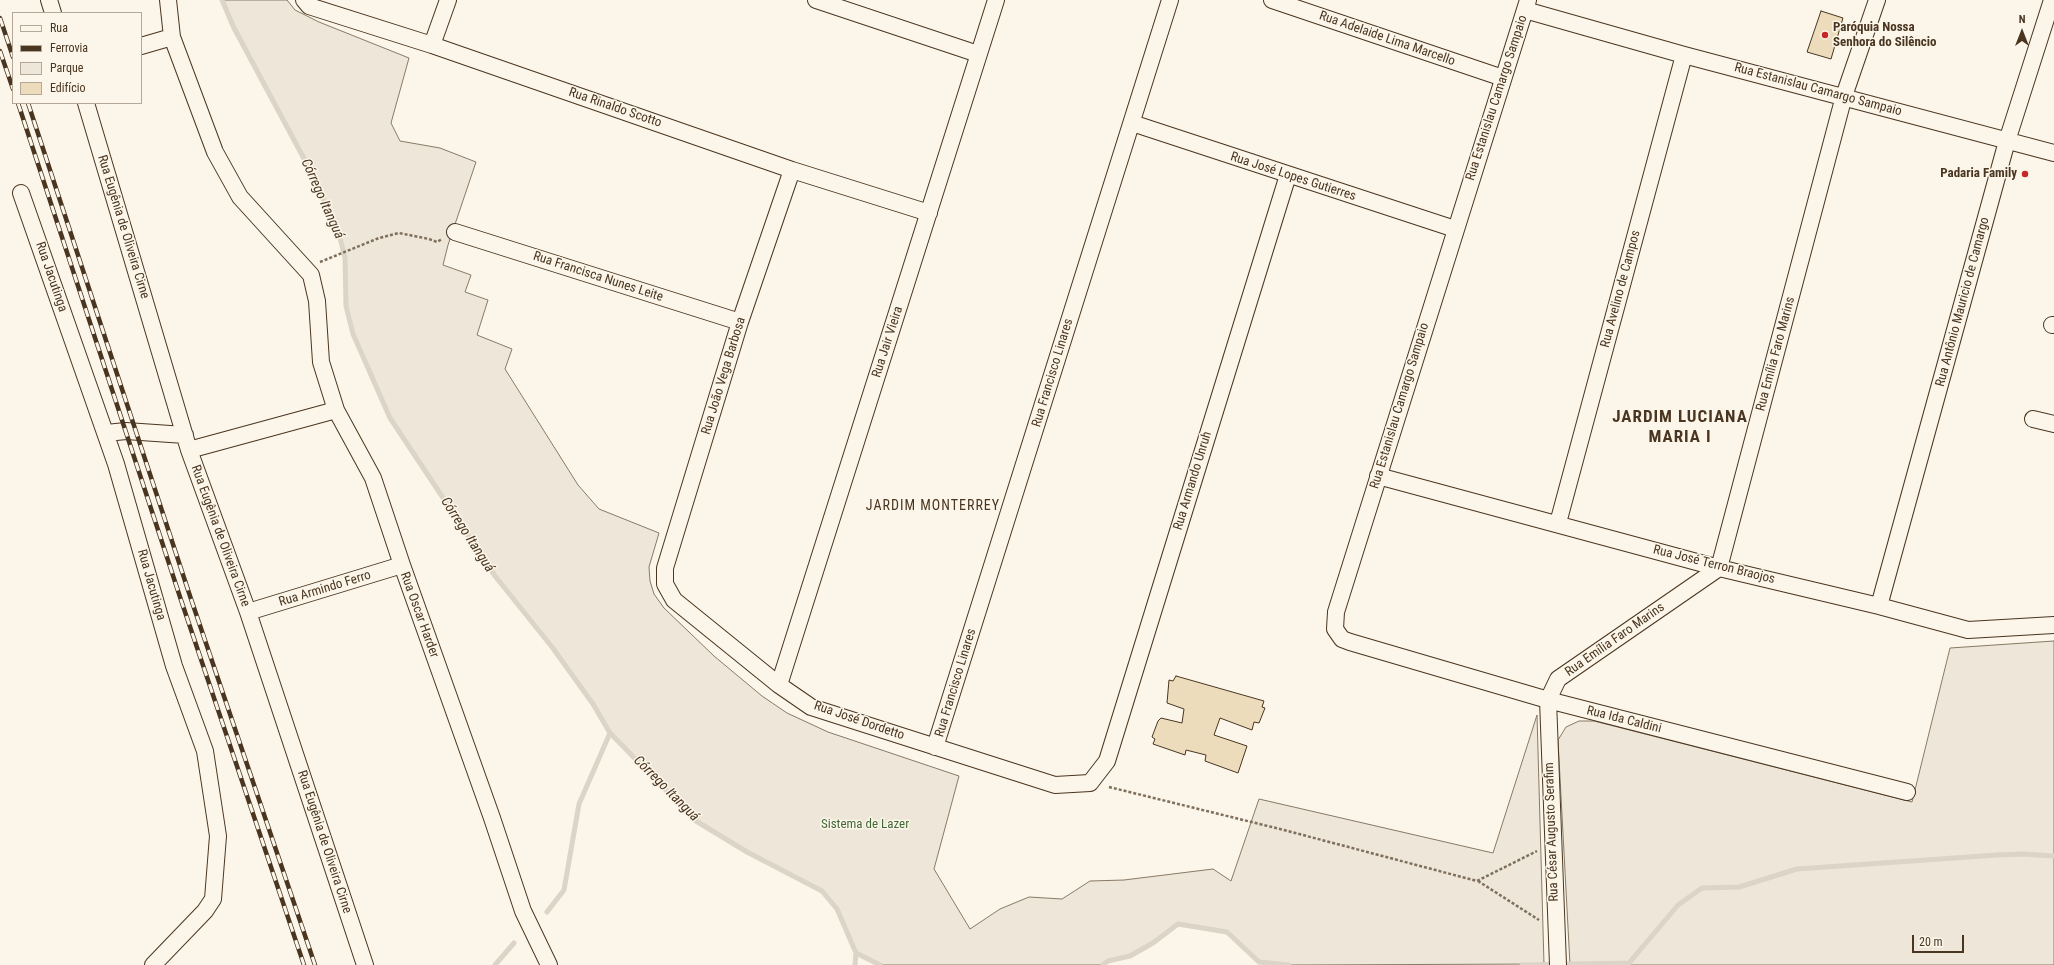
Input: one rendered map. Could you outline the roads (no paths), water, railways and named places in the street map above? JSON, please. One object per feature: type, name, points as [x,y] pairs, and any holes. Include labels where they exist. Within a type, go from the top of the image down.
[{"type":"street","points":[[49,0],[54,12]]},
{"type":"street","name":"Rua Oscar Harder","points":[[168,0],[172,37],[215,152],[240,197],[311,275],[317,301],[321,362],[336,410],[373,478],[523,911],[549,965]]},
{"type":"street","name":"Rua Rinaldo Scotto","points":[[304,0],[309,6],[432,45],[792,170],[929,214]]},
{"type":"street","points":[[432,45],[448,0]]},
{"type":"street","points":[[816,0],[978,54]]},
{"type":"street","name":"Rua Jair Vieira","points":[[779,685],[996,0]]},
{"type":"street","name":"Rua Francisco Linares","points":[[936,747],[1170,0]]},
{"type":"street","name":"Rua Adelaide Lima Marcello","points":[[1272,0],[1503,78]]},
{"type":"street","name":"Rua Emília Faro Marins","points":[[1548,700],[1558,679],[1719,568],[1844,96],[1877,0]]},
{"type":"street","name":"Rua Antônio Mauricio de Camargo","points":[[1879,606],[2007,141],[2052,0]]},
{"type":"street","name":"Rua Estanislau Camargo Sampaio","points":[[1342,638],[1335,629],[1336,612],[1526,5],[1684,55],[1844,96],[2054,153]]},
{"type":"street","points":[[142,46],[172,37]]},
{"type":"street","name":"Rua Avelino de Campos","points":[[1558,523],[1684,55]]},
{"type":"street","name":"Rua Eugênia de Oliveira Cirne","points":[[86,104],[187,442],[248,612],[365,965]]},
{"type":"street","name":"Rua José Lopes Gutierres","points":[[1132,123],[1288,176],[1455,229]]},
{"type":"street","name":"Rua João Vega Barbosa","points":[[665,584],[665,568],[740,322],[792,170]]},
{"type":"street","name":"Rua Armando Unruh","points":[[1090,783],[1107,761],[1288,176]]},
{"type":"street","name":"Rua Jacutinga","points":[[21,193],[116,464],[174,666],[205,750],[218,836],[213,898],[205,911],[153,965]]},
{"type":"street","name":"Rua Francisca Nunes Leite","points":[[455,232],[740,322]]},
{"type":"street","points":[[106,434],[126,431],[187,442],[336,410]]},
{"type":"street","points":[[2033,418],[2054,424]]},
{"type":"street","name":"Rua José Terron Braojos","points":[[1378,476],[1558,523],[1719,568],[1879,606],[1968,630],[2054,625]]},
{"type":"street","name":"Rua Armindo Ferro","points":[[248,612],[402,565]]},
{"type":"street","name":"Rua José Dordetto","points":[[665,584],[674,600],[779,685],[811,707],[1055,785],[1090,783]]},
{"type":"street","name":"Rua Ida Caldini","points":[[1342,638],[1350,642],[1548,700],[1908,792]]},
{"type":"street","name":"Rua César Augusto Serafim","points":[[1548,700],[1558,965]]},
{"type":"waterway","name":"Córrego Itanguá","points":[[222,0],[234,28],[309,168],[339,234],[345,258],[346,306],[353,334],[390,418],[495,576],[552,647],[593,704],[610,733],[696,821],[747,852],[822,891],[837,909],[856,953],[855,965]]},
{"type":"waterway","points":[[547,912],[564,890],[579,804],[610,733]]},
{"type":"waterway","points":[[1522,965],[1629,963],[1678,905],[1702,888],[1739,887],[1797,869],[1997,855],[2023,854],[2054,856]]},
{"type":"waterway","points":[[1103,965],[1108,961],[1130,956],[1153,943],[1178,924],[1227,932],[1259,962],[1289,965]]},
{"type":"waterway","points":[[495,965],[514,943]]},
{"type":"waterway","points":[[856,953],[880,965]]},
{"type":"railway","points":[[0,18],[12,54]]},
{"type":"railway","points":[[0,51],[12,86]]},
{"type":"railway","points":[[18,104],[181,600],[304,965]]},
{"type":"railway","points":[[28,104],[190,596],[315,965]]},
{"type":"place","name":"Paróquia Nossa Senhora do Silêncio","points":[[1825,35]]},
{"type":"place","name":"Padaria Family","points":[[2025,174]]},
{"type":"district","name":"JARDIM LUCIANA MARIA I","points":[[1680,428]]},
{"type":"district","name":"JARDIM MONTERREY","points":[[933,506]]},
{"type":"park label","name":"Sistema de Lazer","points":[[865,825]]}]
